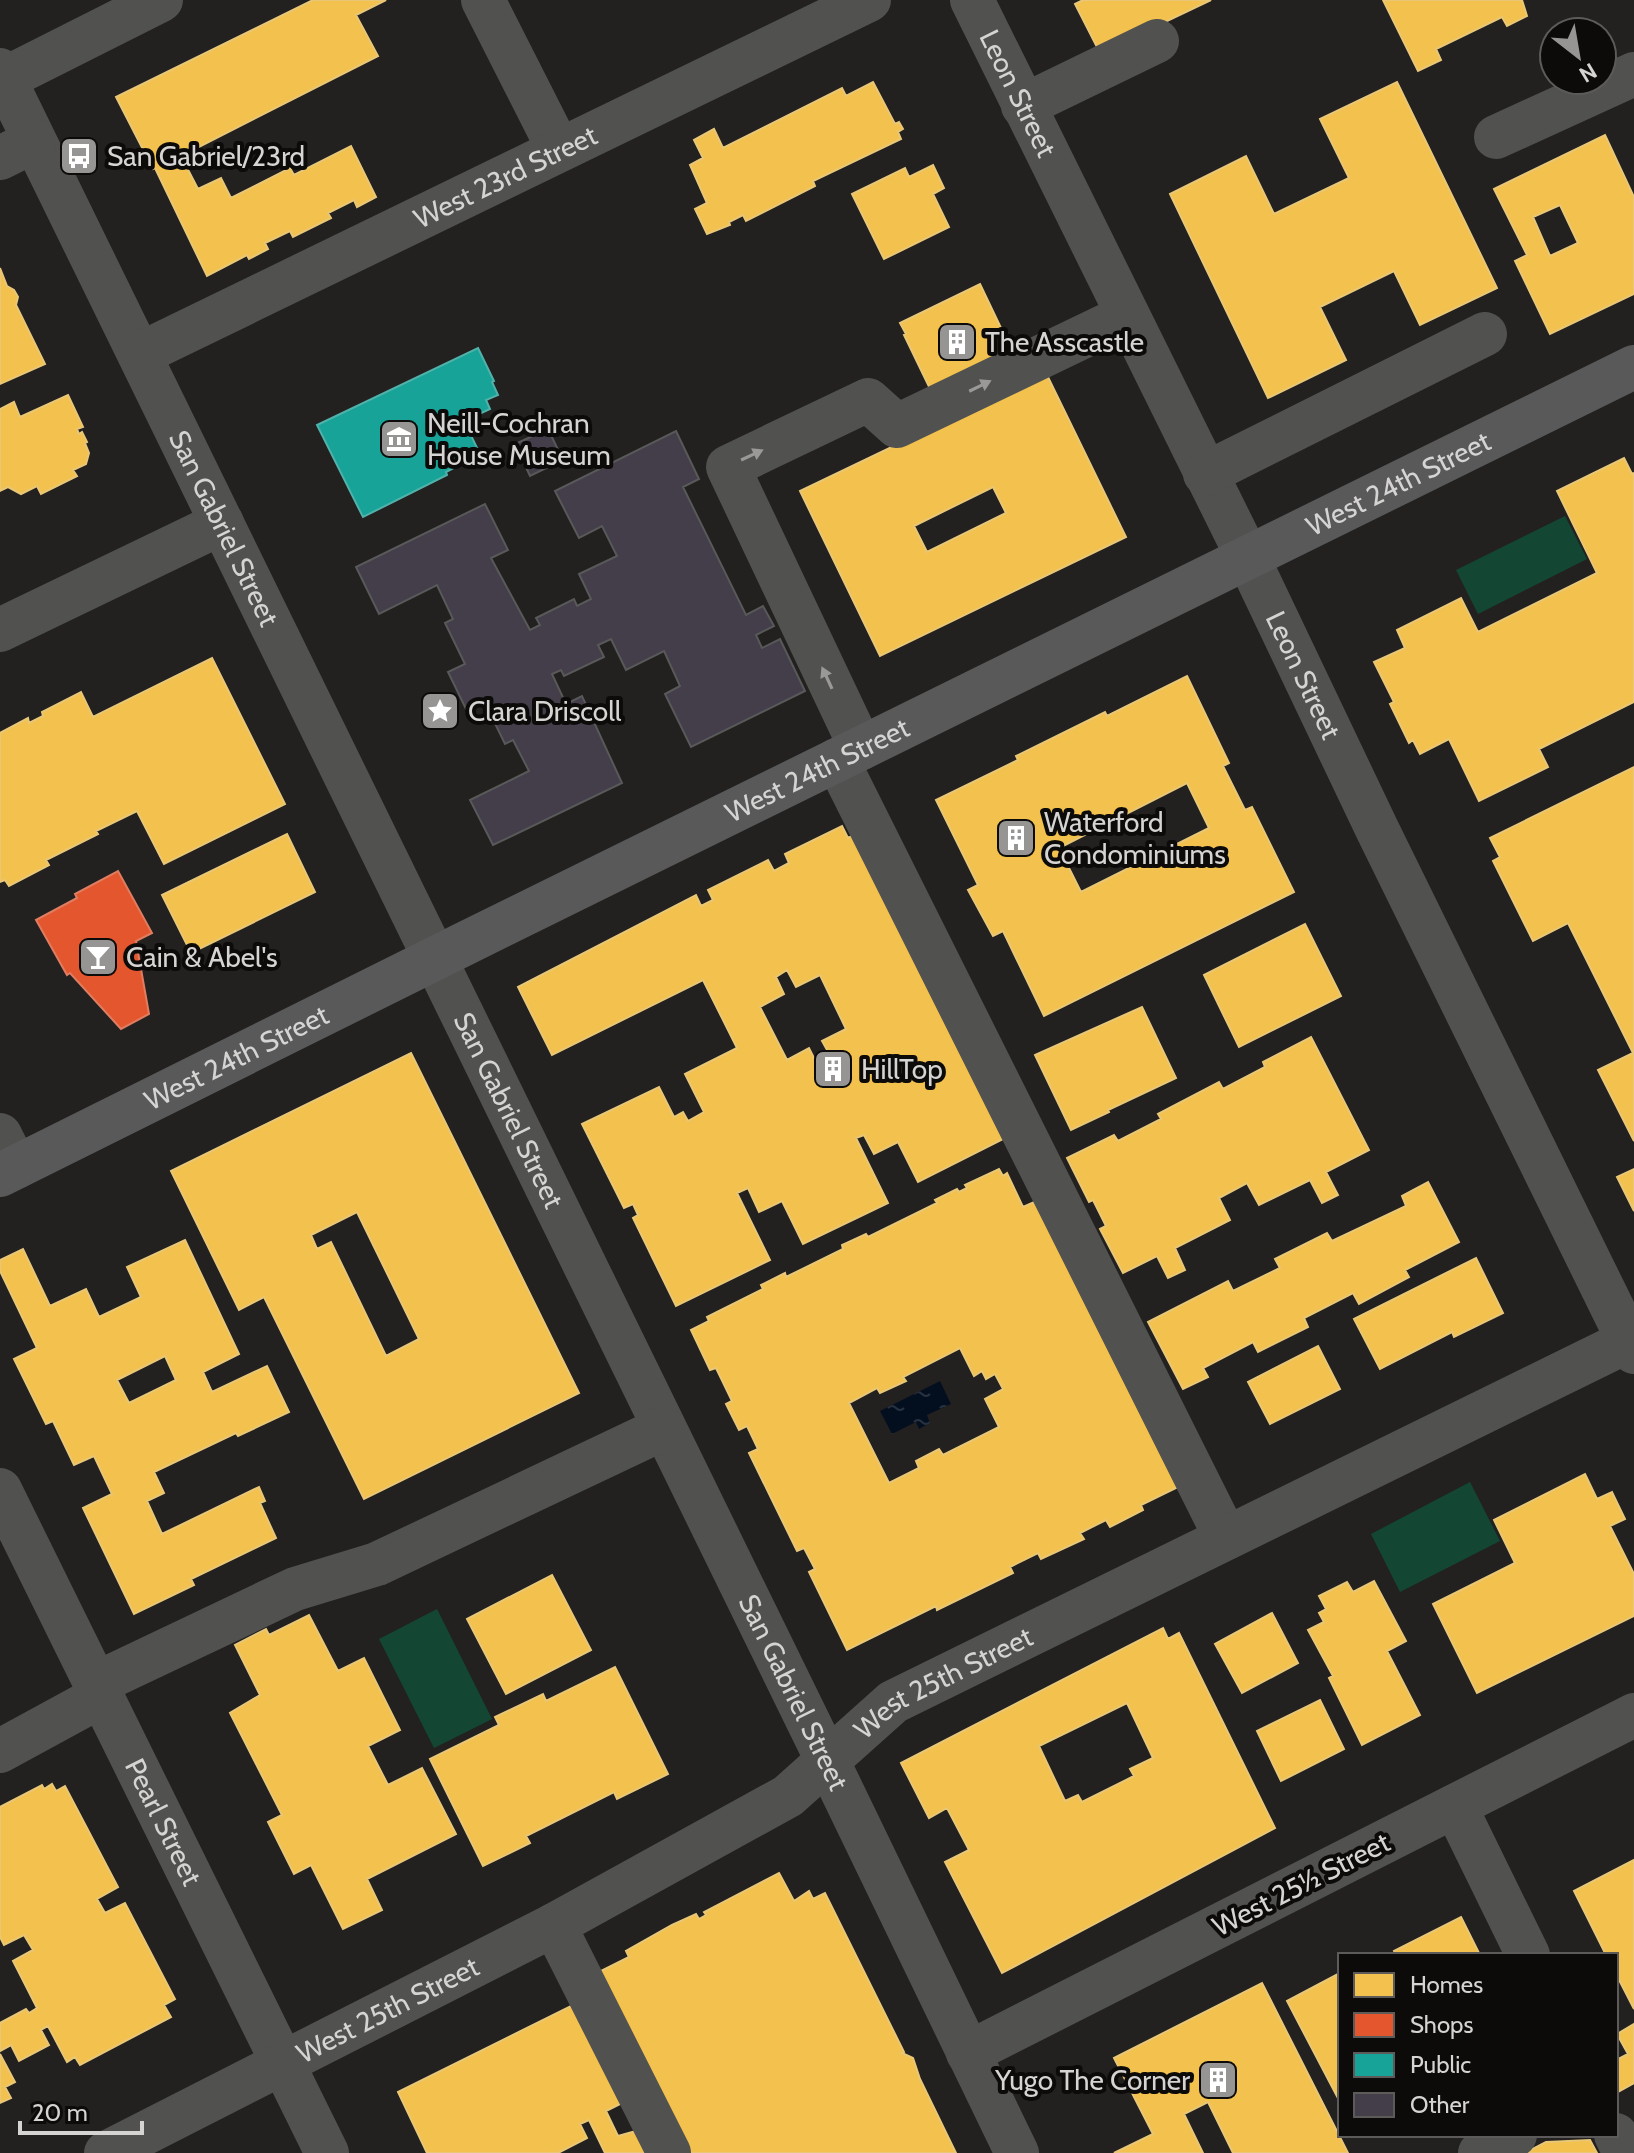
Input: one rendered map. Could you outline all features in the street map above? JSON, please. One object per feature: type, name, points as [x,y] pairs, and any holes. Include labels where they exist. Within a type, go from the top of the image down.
[{"type":"main road","name":"West 24th Street","points":[[5,1159],[434,958],[1634,367]]},
{"type":"street","points":[[2,74],[161,0]]},
{"type":"street","points":[[483,0],[559,150]]},
{"type":"street","name":"West 23rd Street","points":[[140,354],[869,0]]},
{"type":"street","name":"Leon Street","points":[[972,0],[1632,1343]]},
{"type":"street","points":[[1023,106],[1157,41]]},
{"type":"street","name":"San Gabriel Street","points":[[2,74],[17,150],[140,354],[1017,2153]]},
{"type":"street","points":[[1496,137],[1634,74]]},
{"type":"street","points":[[1126,316],[897,426],[868,400],[728,467],[849,754],[1226,1538]]},
{"type":"street","points":[[1205,474],[1485,334]]},
{"type":"street","points":[[0,630],[222,523]]},
{"type":"street","name":"West 25th Street","points":[[106,2153],[554,1925],[788,1796],[893,1702],[1632,1343]]},
{"type":"street","points":[[0,1751],[98,1690],[295,1589],[377,1564],[664,1428]]},
{"type":"street","name":"Pearl Street","points":[[0,1490],[327,2153]]},
{"type":"street","name":"West 25½ Street","points":[[968,2053],[1634,1715]]},
{"type":"street","points":[[1455,1806],[1527,1953]]},
{"type":"street","points":[[554,1925],[669,2153]]},
{"type":"street","points":[[1480,2153],[1511,2137]]},
{"type":"green space","points":[[1565,516],[1587,559],[1478,614],[1456,570]]},
{"type":"green space","points":[[1470,1482],[1500,1541],[1400,1592],[1371,1534]]},
{"type":"green space","points":[[437,1609],[492,1719],[434,1748],[379,1639]]},
{"type":"water","points":[[940,1381],[951,1404],[927,1415],[930,1423],[919,1429],[916,1422],[892,1434],[880,1411]]},
{"type":"building: Homes","points":[[313,0],[386,0],[356,15],[378,56],[181,156],[198,189],[221,178],[231,198],[290,168],[294,175],[351,146],[376,197],[357,207],[354,200],[328,213],[331,218],[293,237],[290,231],[265,243],[268,249],[249,259],[247,255],[207,276],[155,168],[116,97]]},
{"type":"building: Homes","points":[[1083,0],[1211,0],[1100,53],[1075,4]]},
{"type":"building: Homes","points":[[1383,0],[1522,0],[1527,16],[1507,26],[1502,17],[1436,49],[1441,60],[1418,71]]},
{"type":"building: Homes","points":[[873,82],[895,124],[899,122],[903,129],[898,132],[901,139],[813,181],[815,186],[746,221],[743,215],[729,222],[730,225],[707,234],[695,209],[707,203],[690,165],[703,158],[694,140],[714,129],[723,148],[842,88],[846,96]]},
{"type":"building: Homes","points":[[1397,82],[1497,288],[1420,325],[1394,271],[1320,307],[1346,360],[1268,398],[1170,194],[1246,156],[1274,214],[1349,178],[1320,119]]},
{"type":"building: Homes","points":[[1605,135],[1634,197],[1634,294],[1550,334],[1515,261],[1527,255],[1494,189]],"holes":[[[1560,205],[1578,243],[1550,256],[1533,217]]]},
{"type":"building: Homes","points":[[933,165],[944,188],[933,194],[949,227],[884,259],[852,194],[905,168],[909,177]]},
{"type":"building: Homes","points":[[0,268],[7,286],[18,297],[16,305],[45,364],[0,384]]},
{"type":"building: Homes","name":"The Asscastle","points":[[980,284],[1011,349],[935,399],[900,323]]},
{"type":"building: Homes","points":[[1046,373],[1126,537],[880,656],[800,491]],"holes":[[[993,487],[1006,513],[927,552],[914,526]]]},
{"type":"building: Homes","points":[[68,395],[83,427],[77,429],[79,434],[82,432],[87,442],[89,453],[86,464],[73,470],[77,476],[41,494],[37,486],[21,494],[8,487],[0,491],[0,409],[14,402],[20,417]]},
{"type":"building: Homes","points":[[1624,458],[1634,473],[1634,702],[1539,749],[1548,767],[1479,801],[1449,739],[1420,754],[1413,740],[1409,743],[1390,704],[1394,702],[1374,662],[1405,648],[1397,630],[1461,598],[1478,632],[1597,573],[1557,491]]},
{"type":"building: Homes","points":[[212,658],[285,804],[164,864],[137,811],[46,860],[49,865],[9,886],[5,880],[0,882],[0,733],[28,718],[29,723],[43,716],[42,712],[81,692],[93,717]]},
{"type":"building: Homes","name":"Waterford Condominiums","points":[[1187,676],[1229,763],[1223,766],[1245,810],[1252,807],[1294,892],[1044,1016],[1003,931],[993,936],[968,890],[978,885],[936,800],[1105,712],[1107,716]],"holes":[[[1187,783],[1209,828],[1081,892],[1059,848]]]},
{"type":"building: Homes","points":[[1634,767],[1634,1141],[1598,1070],[1633,1053],[1568,923],[1533,941],[1493,861],[1500,857],[1490,838]]},
{"type":"building: Homes","name":"HillTop","points":[[842,826],[848,838],[856,834],[1005,1138],[918,1182],[898,1142],[874,1154],[864,1135],[856,1138],[888,1203],[803,1244],[782,1201],[759,1212],[748,1188],[737,1193],[770,1260],[676,1306],[633,1218],[638,1215],[633,1204],[624,1208],[582,1124],[659,1087],[674,1117],[683,1112],[688,1121],[704,1112],[685,1074],[737,1048],[703,980],[552,1055],[518,987],[696,895],[701,906],[713,900],[708,890],[768,860],[774,871],[789,863],[785,854]],"holes":[[[787,970],[796,987],[820,975],[846,1029],[822,1041],[831,1057],[817,1064],[809,1048],[787,1060],[760,1007],[784,994],[776,977]]]},
{"type":"building: Homes","points":[[287,834],[315,892],[191,953],[162,895]]},
{"type":"building: Homes","points":[[1305,924],[1341,996],[1239,1047],[1204,975]]},
{"type":"building: Homes","points":[[1142,1007],[1176,1078],[1071,1130],[1035,1055]]},
{"type":"building: Homes","points":[[1311,1037],[1369,1150],[1326,1172],[1338,1195],[1322,1203],[1310,1180],[1259,1205],[1247,1183],[1219,1198],[1230,1220],[1175,1248],[1185,1270],[1168,1278],[1157,1256],[1123,1273],[1100,1229],[1106,1226],[1093,1200],[1089,1202],[1067,1158],[1114,1135],[1118,1141],[1161,1119],[1158,1114],[1219,1082],[1223,1089],[1265,1067],[1263,1062]]},
{"type":"building: Homes","points":[[411,1053],[579,1393],[364,1499],[264,1297],[239,1310],[171,1171]],"holes":[[[357,1212],[419,1339],[386,1356],[331,1242],[317,1249],[311,1235]]]},
{"type":"building: Homes","points":[[999,1169],[1003,1176],[1007,1173],[1023,1207],[1041,1199],[1182,1485],[1141,1505],[1143,1510],[1110,1527],[1106,1520],[1080,1533],[1084,1539],[1041,1559],[1038,1553],[1010,1567],[1013,1573],[937,1610],[936,1606],[847,1650],[809,1572],[815,1569],[804,1548],[797,1551],[749,1453],[758,1449],[747,1426],[739,1430],[726,1404],[732,1401],[716,1368],[710,1370],[691,1330],[709,1321],[707,1317],[763,1289],[761,1285],[785,1273],[786,1277],[866,1234],[868,1237],[937,1203],[935,1200],[957,1189],[959,1192],[967,1188],[965,1185]],"holes":[[[960,1348],[974,1376],[982,1371],[986,1379],[995,1374],[1003,1389],[985,1399],[999,1427],[943,1455],[939,1449],[916,1461],[919,1468],[889,1483],[849,1403],[877,1388],[880,1393],[906,1381],[903,1377]]]},
{"type":"building: Homes","points":[[1634,1169],[1634,1211],[1617,1177]]},
{"type":"building: Homes","points":[[1428,1182],[1459,1242],[1405,1270],[1409,1277],[1359,1304],[1353,1293],[1304,1318],[1308,1327],[1258,1352],[1253,1342],[1203,1368],[1208,1377],[1183,1389],[1148,1322],[1228,1281],[1233,1291],[1280,1268],[1275,1259],[1327,1233],[1332,1241],[1406,1206],[1402,1196]]},
{"type":"building: Homes","points":[[185,1240],[239,1354],[203,1372],[212,1392],[267,1366],[289,1412],[154,1472],[164,1493],[147,1501],[162,1534],[259,1487],[265,1501],[260,1503],[276,1538],[191,1579],[194,1585],[134,1614],[83,1508],[112,1494],[94,1456],[74,1465],[53,1421],[46,1424],[14,1359],[37,1348],[0,1271],[0,1260],[23,1249],[50,1306],[86,1289],[99,1317],[141,1297],[127,1267]],"holes":[[[165,1356],[176,1380],[129,1403],[117,1380]]]},
{"type":"building: Homes","points":[[1476,1258],[1503,1313],[1454,1337],[1452,1332],[1380,1369],[1354,1319]]},
{"type":"building: Homes","points":[[1318,1346],[1340,1389],[1270,1424],[1248,1382]]},
{"type":"building: Homes","points":[[1585,1474],[1597,1499],[1612,1492],[1625,1519],[1610,1526],[1634,1574],[1634,1616],[1477,1693],[1433,1604],[1515,1563],[1494,1520]]},
{"type":"building: Homes","points":[[552,1575],[591,1650],[506,1694],[467,1619]]},
{"type":"building: Homes","points":[[1374,1581],[1406,1641],[1387,1651],[1420,1715],[1362,1745],[1329,1678],[1333,1676],[1308,1630],[1324,1622],[1319,1613],[1326,1609],[1319,1596],[1347,1582],[1353,1592]]},
{"type":"building: Homes","points":[[1272,1613],[1298,1663],[1242,1693],[1215,1644]]},
{"type":"building: Homes","points":[[309,1615],[338,1671],[364,1658],[400,1730],[368,1746],[388,1785],[422,1768],[456,1834],[367,1879],[382,1910],[343,1929],[311,1865],[294,1874],[268,1822],[282,1815],[230,1713],[260,1695],[235,1645],[266,1629],[269,1635]]},
{"type":"building: Homes","points":[[1163,1628],[1168,1639],[1179,1633],[1275,1828],[1002,1973],[945,1862],[969,1850],[947,1808],[929,1818],[901,1763]],"holes":[[[1127,1703],[1153,1758],[1130,1769],[1134,1776],[1082,1802],[1078,1795],[1065,1801],[1039,1746]]]},
{"type":"building: Homes","points":[[615,1667],[668,1774],[617,1799],[614,1792],[526,1836],[530,1843],[483,1866],[430,1759],[499,1725],[495,1717],[543,1694],[546,1701]]},
{"type":"building: Homes","points":[[1320,1700],[1344,1749],[1281,1781],[1257,1731]]},
{"type":"building: Homes","points":[[52,1784],[56,1791],[65,1786],[118,1887],[97,1899],[105,1913],[125,1903],[175,1999],[164,2005],[171,2017],[80,2065],[75,2057],[67,2062],[48,2026],[41,2030],[49,2045],[19,2061],[11,2045],[0,2051],[0,2023],[26,2009],[29,2013],[37,2008],[13,1961],[33,1950],[24,1935],[4,1945],[0,1937],[0,1807],[42,1785],[44,1789]]},
{"type":"building: Homes","points":[[1634,1860],[1634,2009],[1618,1978],[1618,1953],[1605,1953],[1574,1891]]},
{"type":"building: Homes","points":[[779,1873],[794,1901],[809,1891],[813,1899],[825,1893],[902,2053],[913,2058],[956,2153],[682,2153],[595,1974],[629,1957],[626,1951],[672,1925],[696,1914],[699,1919],[706,1915],[704,1912]]},
{"type":"building: Homes","points":[[1461,1917],[1479,1953],[1395,1953]]},
{"type":"building: Homes","points":[[1338,1974],[1338,2098],[1287,2001]]},
{"type":"building: Homes","name":"Yugo The Corner","points":[[1262,1983],[1348,2153],[1233,2153],[1208,2102],[1184,2114],[1203,2153],[1114,2153],[1153,2134],[1114,2058]]},
{"type":"building: Homes","points":[[575,2004],[628,2100],[606,2111],[618,2136],[636,2131],[647,2153],[605,2153],[589,2120],[580,2124],[587,2138],[558,2153],[427,2153],[398,2092]]},
{"type":"building: Homes","points":[[1634,2024],[1634,2083],[1618,2092],[1618,2059],[1628,2054],[1618,2033]]},
{"type":"building: Homes","points":[[0,2054],[15,2082],[5,2087],[11,2098],[0,2103]]},
{"type":"building: Homes","points":[[1590,2140],[1597,2153],[1525,2153],[1546,2142]]},
{"type":"building: Shops","name":"Cain & Abel's","points":[[118,871],[152,933],[136,941],[149,1014],[121,1029],[70,973],[67,975],[36,920]]},
{"type":"building: Public","name":"Neill-Cochran House Museum","points":[[478,348],[498,395],[486,400],[490,409],[464,421],[480,454],[446,472],[447,475],[363,517],[317,425]]},
{"type":"building: Other","points":[[548,429],[563,460],[530,476],[515,444]]},
{"type":"building: Other","points":[[676,431],[699,479],[683,487],[746,615],[763,606],[774,626],[756,635],[762,648],[780,639],[805,691],[691,747],[665,694],[680,686],[664,651],[626,670],[611,639],[598,645],[604,657],[564,676],[561,670],[552,674],[566,704],[582,696],[622,783],[493,845],[470,800],[529,771],[513,740],[505,744],[484,701],[466,709],[448,672],[465,664],[445,623],[453,619],[437,585],[379,614],[356,567],[485,504],[508,550],[491,558],[530,630],[540,625],[536,618],[574,599],[577,606],[591,599],[579,574],[617,556],[602,526],[579,538],[555,491]]},
{"type":"place","name":"San Gabriel/23rd","points":[[79,156]]},
{"type":"place","name":"The Asscastle","points":[[957,342]]},
{"type":"place","name":"Neill-Cochran House Museum","points":[[399,439]]},
{"type":"place","name":"Clara Driscoll","points":[[440,711]]},
{"type":"place","name":"Waterford Condominiums","points":[[1016,838]]},
{"type":"place","name":"Cain & Abel's","points":[[98,957]]},
{"type":"place","name":"HillTop","points":[[833,1069]]},
{"type":"place","name":"Yugo The Corner","points":[[1218,2080]]}]
